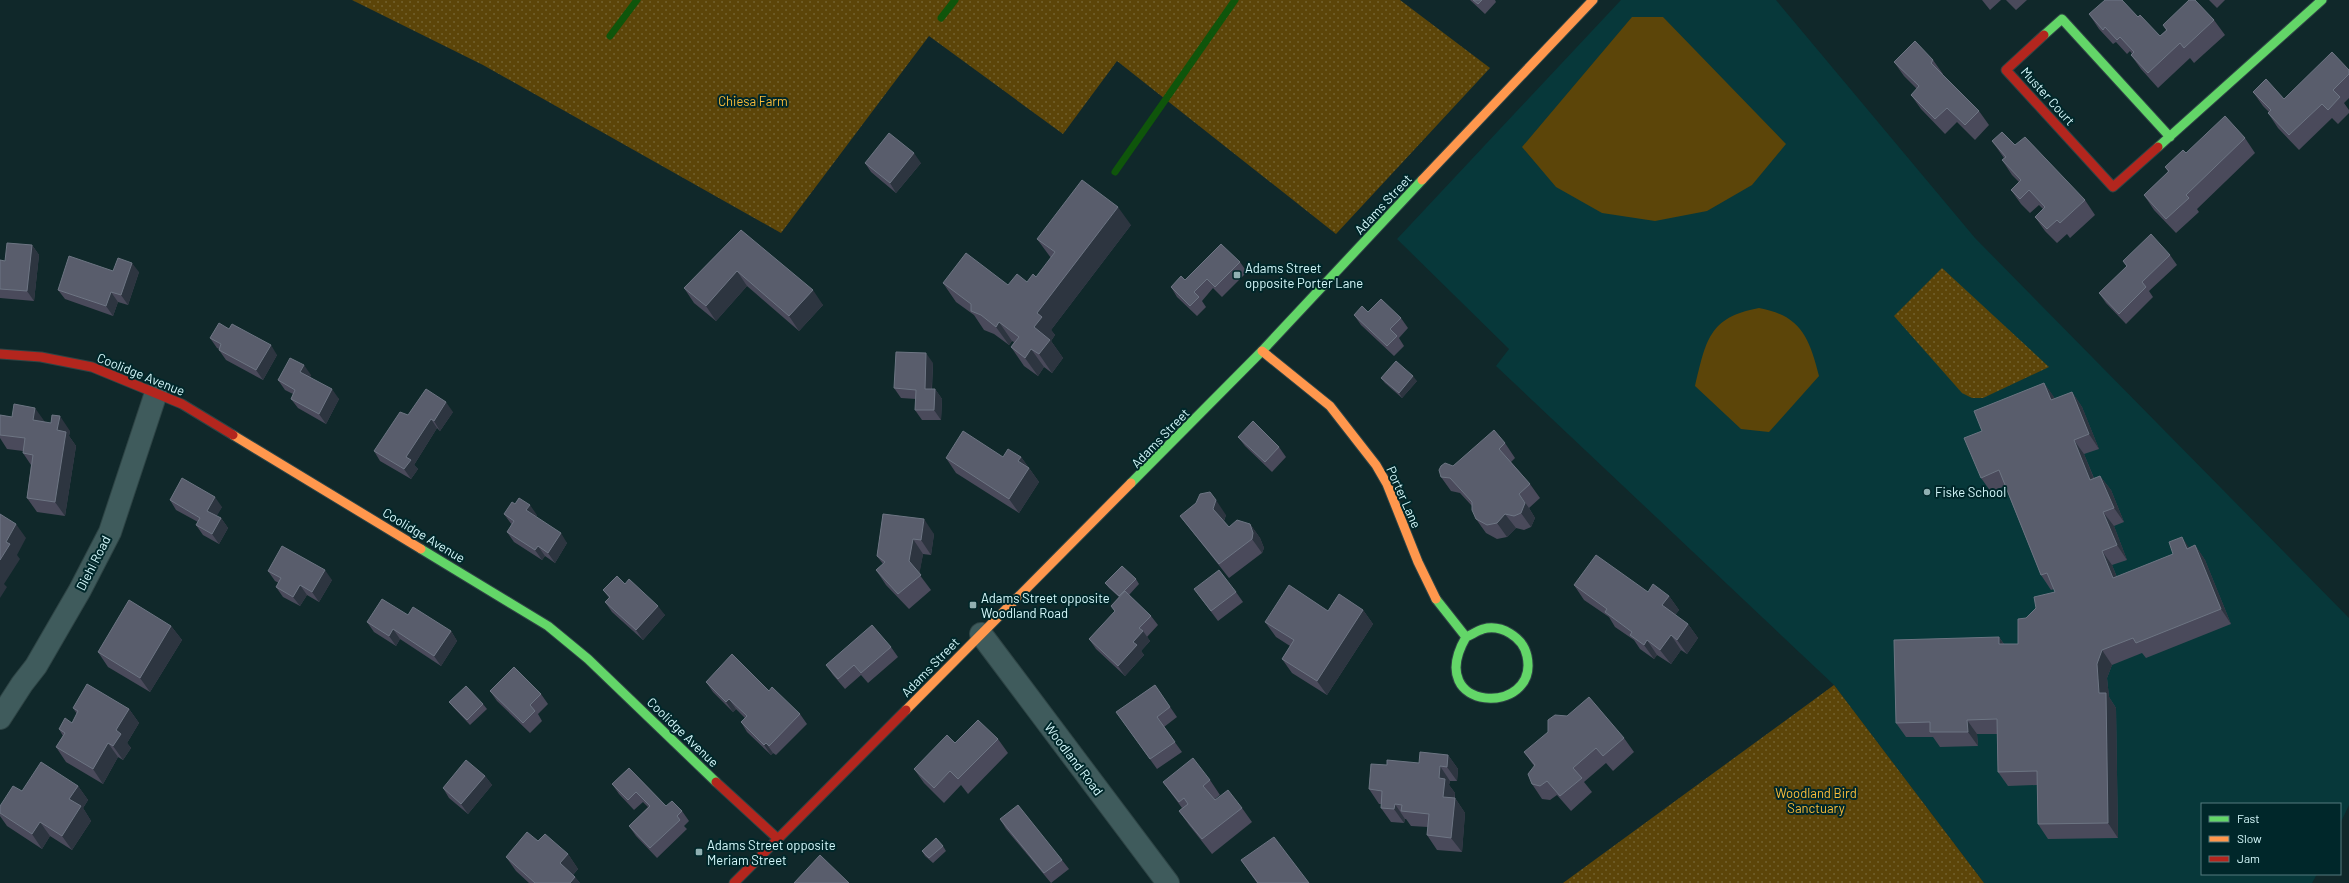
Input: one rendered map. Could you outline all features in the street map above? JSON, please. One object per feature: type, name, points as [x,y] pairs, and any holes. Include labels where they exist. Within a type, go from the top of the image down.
[{"type":"street","name":"Adams Street","points":[[734,883],[777,838],[1127,489],[1262,351],[1499,97],[1593,0]]},
{"type":"street","name":"Muster Court","points":[[2170,137],[2062,19],[2006,70],[2113,187],[2170,137],[2322,0]]},
{"type":"street","name":"Porter Lane","points":[[1262,351],[1330,406],[1376,465],[1387,484],[1418,562],[1437,600],[1466,637]]},
{"type":"street","name":"Coolidge Avenue","points":[[0,354],[41,357],[92,367],[156,393],[203,416],[548,626],[588,659],[686,755],[777,838]]},
{"type":"street","name":"Diehl Road","points":[[0,718],[22,684],[36,666],[80,590],[110,532],[156,393]]},
{"type":"street","points":[[1486,627],[1498,627],[1509,631],[1518,638],[1524,647],[1528,664],[1523,681],[1516,690],[1496,699],[1479,697],[1465,688],[1455,668],[1455,657],[1466,637],[1475,630],[1486,627]]},
{"type":"street","name":"Woodland Road","points":[[981,634],[1168,883]]},
{"type":"shaded area","name":"Fiske School","points":[[1621,0],[1776,0],[1975,238],[2349,618],[2349,805],[2341,822],[2341,803],[2201,803],[2201,875],[2316,875],[2312,883],[1984,883],[1834,685],[1496,366],[1509,349],[1397,239]]},
{"type":"green space","name":"Chiesa Farm","points":[[352,0],[1400,0],[1490,68],[1336,234],[1117,61],[1063,134],[929,36],[781,233],[483,65]]},
{"type":"green space","points":[[1632,17],[1663,17],[1786,144],[1752,185],[1707,211],[1655,221],[1602,213],[1556,187],[1522,147]]},
{"type":"green space","points":[[1942,268],[2049,367],[1983,398],[1972,398],[1962,393],[1894,316]]},
{"type":"green space","points":[[1759,308],[1785,317],[1801,330],[1807,339],[1819,376],[1769,432],[1741,429],[1695,386],[1702,357],[1707,344],[1719,325],[1742,312]]},
{"type":"green space","name":"Woodland Bird Sanctuary","points":[[1834,685],[1984,883],[1563,883]]},
{"type":"building","points":[[1473,0],[1482,0],[1478,4]]},
{"type":"building","points":[[2105,0],[2122,0],[2138,17],[2140,15],[2160,36],[2167,30],[2163,25],[2189,0],[2195,0],[2214,20],[2184,48],[2180,43],[2148,73],[2131,55],[2134,52],[2120,37],[2117,40],[2105,27],[2103,30],[2089,14]]},
{"type":"building","points":[[1915,41],[1933,60],[1931,63],[1979,111],[1965,125],[1947,108],[1935,119],[1911,95],[1919,86],[1894,62]]},
{"type":"building","points":[[2332,52],[2349,70],[2349,74],[2333,90],[2340,97],[2328,110],[2322,104],[2289,135],[2268,113],[2271,110],[2253,92],[2266,79],[2284,99]]},
{"type":"building","points":[[2225,116],[2245,138],[2186,195],[2189,198],[2166,219],[2144,195],[2169,171],[2165,167],[2183,150],[2186,153]]},
{"type":"building","points":[[2002,132],[2015,145],[2025,137],[2085,200],[2060,223],[2057,220],[2047,229],[2035,217],[2045,207],[2029,190],[2020,199],[2011,190],[2021,180],[2002,160],[2006,157],[1992,141]]},
{"type":"building","points":[[889,133],[914,153],[890,183],[865,163]]},
{"type":"building","points":[[1082,180],[1118,207],[1037,313],[1042,317],[1034,327],[1050,340],[1039,354],[1031,349],[1025,358],[1011,347],[1019,337],[999,322],[996,327],[981,315],[971,311],[971,304],[943,283],[966,253],[1008,285],[1017,274],[1027,282],[1033,274],[1036,277],[1055,252],[1037,239]]},
{"type":"building","points":[[741,230],[813,290],[789,316],[737,271],[706,306],[684,288]]},
{"type":"building","points":[[2151,234],[2170,255],[2142,282],[2146,287],[2119,314],[2099,293],[2127,266],[2123,261]]},
{"type":"building","points":[[7,243],[32,245],[27,291],[0,289],[0,260],[5,261]]},
{"type":"building","points":[[1221,244],[1240,262],[1215,287],[1207,279],[1194,292],[1199,297],[1190,306],[1171,287],[1181,276],[1185,280]]},
{"type":"building","points":[[69,256],[113,271],[118,258],[132,263],[121,295],[111,292],[106,306],[58,290]]},
{"type":"building","points":[[1381,299],[1401,318],[1390,329],[1397,336],[1387,346],[1354,315],[1362,306],[1368,312]]},
{"type":"building","points":[[219,323],[229,329],[232,324],[271,345],[256,370],[219,350],[221,344],[210,338]]},
{"type":"building","points":[[896,352],[926,353],[925,389],[935,389],[934,410],[915,410],[916,390],[894,388]]},
{"type":"building","points":[[290,358],[304,365],[300,372],[332,389],[319,414],[291,399],[295,390],[278,380]]},
{"type":"building","points":[[1396,361],[1413,376],[1399,393],[1381,378]]},
{"type":"building","points":[[2044,383],[2051,400],[2072,392],[2089,434],[2074,440],[2090,480],[2100,476],[2114,508],[2103,512],[2117,545],[2102,551],[2113,578],[2173,554],[2169,542],[2182,537],[2187,549],[2195,545],[2221,609],[2136,643],[2133,638],[2102,650],[2097,664],[2099,693],[2106,693],[2108,823],[2038,824],[2037,771],[1998,772],[1997,719],[1967,720],[1968,732],[1930,732],[1930,722],[1896,723],[1894,640],[1999,637],[1999,644],[2018,644],[2018,619],[2026,618],[2036,608],[2034,597],[2055,592],[2047,573],[2041,575],[1999,470],[1981,478],[1964,438],[1982,431],[1974,411]]},
{"type":"building","points":[[426,389],[446,402],[434,421],[431,419],[406,457],[411,460],[404,469],[374,451],[400,412],[408,415]]},
{"type":"building","points":[[14,404],[35,408],[33,420],[51,423],[52,415],[60,416],[57,430],[66,432],[55,502],[27,498],[33,455],[23,453],[25,438],[0,435],[0,415],[12,417]]},
{"type":"building","points":[[1253,421],[1279,447],[1265,462],[1238,437]]},
{"type":"building","points":[[1494,430],[1505,443],[1499,449],[1530,484],[1519,494],[1525,503],[1521,513],[1514,516],[1505,514],[1497,523],[1487,525],[1476,519],[1472,510],[1472,502],[1450,478],[1441,477],[1439,470],[1445,463],[1453,466]]},
{"type":"building","points":[[963,431],[1003,457],[1008,449],[1021,457],[1018,461],[1029,468],[1009,499],[946,458]]},
{"type":"building","points":[[182,478],[215,497],[207,511],[221,518],[212,534],[196,525],[200,518],[170,500]]},
{"type":"building","points":[[1210,492],[1216,500],[1213,509],[1229,527],[1237,520],[1250,524],[1253,533],[1252,539],[1219,564],[1180,516],[1196,503],[1200,494]]},
{"type":"building","points":[[519,498],[530,505],[526,510],[561,533],[548,553],[538,546],[535,550],[507,532],[514,521],[504,514],[512,502],[515,504]]},
{"type":"building","points":[[0,514],[16,524],[6,542],[10,544],[0,560]]},
{"type":"building","points":[[883,514],[924,519],[921,540],[913,539],[909,561],[921,575],[898,594],[876,570],[885,562],[877,556]]},
{"type":"building","points":[[282,546],[325,570],[312,592],[300,585],[293,597],[276,587],[281,578],[268,571]]},
{"type":"building","points":[[1596,555],[1648,592],[1653,584],[1669,596],[1662,605],[1688,624],[1677,640],[1671,635],[1660,650],[1647,640],[1644,645],[1630,635],[1632,632],[1605,612],[1607,609],[1574,585]]},
{"type":"building","points":[[1122,566],[1136,579],[1119,596],[1105,583]]},
{"type":"building","points":[[1219,570],[1236,592],[1211,611],[1194,589]]},
{"type":"building","points":[[617,576],[625,584],[629,579],[658,606],[636,630],[605,602],[610,597],[603,590]]},
{"type":"building","points":[[1289,585],[1328,611],[1339,594],[1363,610],[1317,681],[1282,659],[1294,640],[1265,622]]},
{"type":"building","points":[[1125,591],[1151,616],[1139,628],[1143,631],[1133,642],[1137,645],[1118,666],[1089,639],[1115,611],[1111,606]]},
{"type":"building","points":[[382,599],[408,615],[413,607],[451,631],[434,656],[393,629],[389,636],[367,622]]},
{"type":"building","points":[[129,600],[171,626],[140,678],[98,652]]},
{"type":"building","points":[[872,625],[891,647],[861,673],[854,665],[838,679],[826,665]]},
{"type":"building","points":[[732,654],[769,691],[772,687],[800,714],[769,746],[766,743],[764,745],[741,722],[747,716],[729,699],[726,702],[706,682]]},
{"type":"building","points":[[514,667],[541,694],[530,705],[535,711],[523,723],[490,691]]},
{"type":"building","points":[[87,684],[129,709],[116,730],[121,734],[113,746],[108,743],[93,769],[56,747],[65,733],[59,729],[65,718],[72,723],[78,711],[73,708]]},
{"type":"building","points":[[1155,685],[1170,707],[1157,717],[1175,742],[1150,759],[1116,712]]},
{"type":"building","points":[[466,686],[483,704],[467,720],[449,702]]},
{"type":"building","points":[[1589,697],[1624,738],[1603,756],[1596,748],[1573,768],[1582,778],[1560,796],[1547,781],[1540,786],[1532,784],[1528,774],[1535,765],[1524,752],[1548,732],[1548,720],[1555,715],[1567,716]]},
{"type":"building","points":[[978,720],[998,739],[958,779],[950,771],[934,788],[914,769],[947,735],[955,743]]},
{"type":"building","points":[[1420,752],[1448,755],[1447,767],[1440,766],[1439,778],[1445,779],[1443,797],[1455,798],[1451,838],[1427,835],[1429,814],[1401,811],[1402,805],[1395,804],[1394,809],[1381,808],[1382,791],[1369,789],[1371,764],[1387,765],[1387,760],[1419,763]]},
{"type":"building","points":[[1193,758],[1210,780],[1203,786],[1215,800],[1228,790],[1242,808],[1202,839],[1179,811],[1188,804],[1184,798],[1179,802],[1163,782]]},
{"type":"building","points":[[466,760],[485,776],[461,804],[443,788]]},
{"type":"building","points":[[41,762],[78,786],[69,799],[81,806],[62,836],[40,822],[32,834],[0,813],[0,806],[13,786],[22,791]]},
{"type":"building","points":[[629,768],[666,806],[672,801],[682,811],[677,816],[680,820],[650,848],[629,826],[650,806],[636,792],[628,800],[612,784]]},
{"type":"building","points":[[1018,805],[1062,860],[1044,873],[1000,819]]},
{"type":"building","points":[[527,832],[538,841],[545,834],[568,854],[560,863],[575,877],[570,883],[535,883],[506,857]]},
{"type":"building","points":[[1274,837],[1309,883],[1258,883],[1241,860]]},
{"type":"building","points":[[936,838],[943,846],[929,858],[922,851]]},
{"type":"building","points":[[820,855],[849,883],[794,883]]},
{"type":"waterway","points":[[610,36],[637,0]]},
{"type":"waterway","points":[[941,18],[955,0]]},
{"type":"waterway","points":[[1115,172],[1235,0]]},
{"type":"traffic: fast","points":[[2158,147],[2322,0]]},
{"type":"traffic: fast","points":[[2044,35],[2062,19],[2170,137]]},
{"type":"traffic: fast","points":[[1131,483],[1262,351],[1422,180]]},
{"type":"traffic: fast","points":[[421,549],[548,626],[588,659],[716,782]]},
{"type":"traffic: fast","points":[[1436,599],[1466,637],[1457,662],[1459,681],[1469,692],[1485,698],[1502,697],[1517,689],[1526,676],[1527,656],[1521,643],[1504,630],[1497,628],[1483,629],[1466,637]]},
{"type":"traffic: slow","points":[[1422,180],[1593,0]]},
{"type":"traffic: slow","points":[[1262,351],[1330,406],[1376,465],[1387,484],[1418,562],[1436,599]]},
{"type":"traffic: slow","points":[[233,435],[421,549]]},
{"type":"traffic: slow","points":[[906,710],[1131,483]]},
{"type":"traffic: jam","points":[[2044,35],[2006,70],[2113,187],[2158,147]]},
{"type":"traffic: jam","points":[[0,354],[41,357],[92,367],[182,404],[233,435]]},
{"type":"traffic: jam","points":[[734,883],[906,710]]},
{"type":"traffic: jam","points":[[716,782],[777,838]]},
{"type":"place","name":"Adams Street opposite Porter Lane","points":[[1237,275]]},
{"type":"place","name":"Fiske School","points":[[1927,492]]},
{"type":"place","name":"Adams Street opposite Woodland Road","points":[[973,605]]},
{"type":"place","name":"Adams Street opposite Meriam Street","points":[[699,852]]}]
